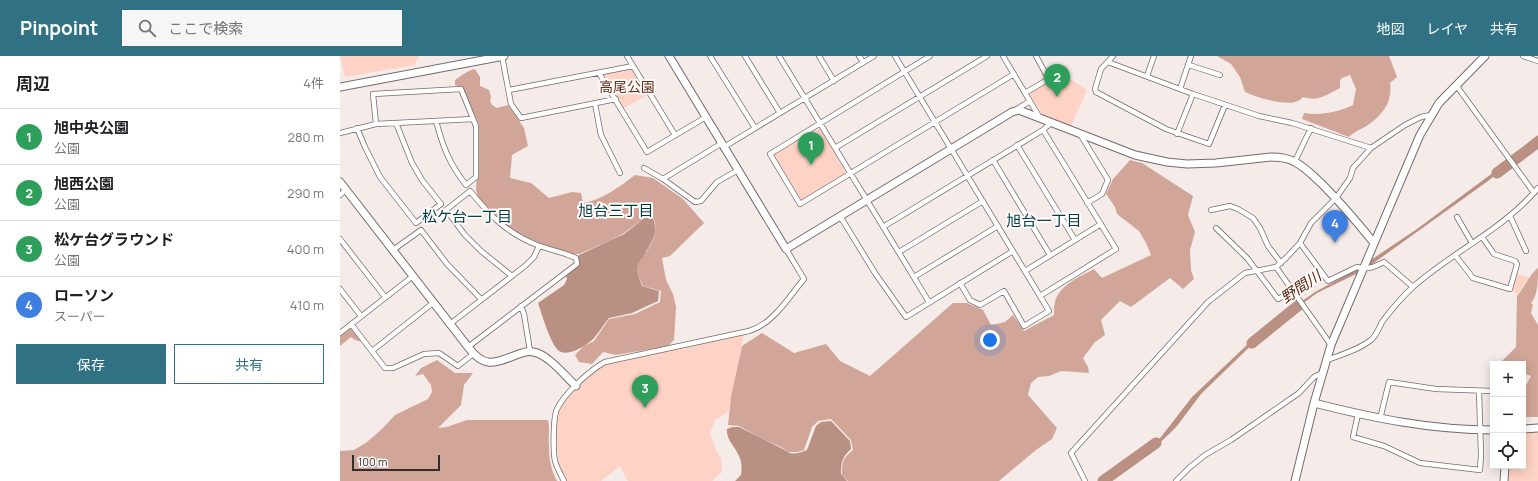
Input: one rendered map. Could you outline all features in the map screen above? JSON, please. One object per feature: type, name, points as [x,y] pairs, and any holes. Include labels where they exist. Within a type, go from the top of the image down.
[{"type":"street","points":[[340,87],[503,56],[511,104],[521,118],[616,99]]},
{"type":"street","points":[[627,56],[675,135]]},
{"type":"street","points":[[564,481],[557,467],[555,457],[555,414],[562,402],[576,386],[597,366],[604,362],[762,327],[804,279],[669,56]]},
{"type":"street","points":[[710,56],[755,128]]},
{"type":"street","points":[[745,56],[780,113]]},
{"type":"street","points":[[779,56],[929,302]]},
{"type":"street","points":[[818,56],[834,81]]},
{"type":"street","points":[[860,56],[863,62]]},
{"type":"street","points":[[663,179],[755,128],[874,56]]},
{"type":"street","points":[[895,56],[1049,311],[1024,326],[1004,291],[980,306],[970,300],[960,283]]},
{"type":"street","points":[[930,56],[770,154],[800,204],[1014,74]]},
{"type":"street","points":[[835,148],[987,56]]},
{"type":"street","points":[[1003,56],[1040,118]]},
{"type":"street","points":[[1025,93],[1047,80],[1047,76],[1036,56]]},
{"type":"street","points":[[1113,56],[1101,69],[1095,89],[1096,92],[1177,134],[1209,144],[1225,105]]},
{"type":"street","points":[[1147,76],[1154,56]]},
{"type":"street","points":[[1180,89],[1191,56]]},
{"type":"street","points":[[1295,481],[1314,403],[1331,345],[1420,135],[1439,103],[1485,56]]},
{"type":"street","points":[[1523,56],[1538,62]]},
{"type":"street","points":[[1108,62],[1225,105],[1260,116],[1311,128],[1371,148]]},
{"type":"street","points":[[1188,65],[1220,75]]},
{"type":"street","points":[[509,90],[633,66]]},
{"type":"street","points":[[599,73],[647,152],[706,117]]},
{"type":"street","points":[[1327,360],[1362,346],[1372,339],[1383,322],[1413,287],[1433,270],[1510,216],[1526,203],[1536,191],[1456,85]]},
{"type":"street","points":[[376,124],[373,94],[460,89],[476,126],[476,177],[466,185],[454,169],[445,149],[436,121]]},
{"type":"street","points":[[1177,134],[1193,94]]},
{"type":"street","points":[[786,249],[1030,101]]},
{"type":"street","points":[[595,104],[601,135],[620,173]]},
{"type":"street","points":[[1015,110],[1019,110],[1052,122],[1135,155],[1167,162],[1187,164],[1216,163],[1272,156],[1281,157],[1295,162],[1309,172],[1336,198],[1374,243]]},
{"type":"street","points":[[1084,481],[1071,453],[1208,302],[1245,273],[1276,267],[1281,263],[1300,243],[1311,223],[1336,198],[1350,178],[1353,168],[1371,148],[1405,125],[1421,117],[1431,115]]},
{"type":"street","points":[[340,133],[376,124],[473,119]]},
{"type":"street","points":[[883,227],[1043,130],[1052,122]]},
{"type":"street","points":[[357,128],[364,147],[380,177],[416,223],[441,204],[422,180],[412,163],[396,123]]},
{"type":"street","points":[[1295,162],[1311,128]]},
{"type":"street","points":[[1040,296],[1116,249],[1043,130]]},
{"type":"street","points":[[1080,134],[1108,180],[1102,194],[1087,203]]},
{"type":"street","points":[[1017,145],[1075,240]]},
{"type":"street","points":[[993,160],[1050,255]]},
{"type":"street","points":[[644,168],[663,179],[695,202],[701,202],[717,182],[738,170]]},
{"type":"street","points":[[340,182],[473,354],[484,362],[495,363],[530,351],[542,355],[576,386]]},
{"type":"street","points":[[340,194],[346,190]]},
{"type":"street","points":[[468,347],[577,264],[576,258],[539,246],[514,234],[488,213],[470,191],[446,210],[465,235],[481,252],[512,276]]},
{"type":"street","points":[[899,252],[983,201]]},
{"type":"street","points":[[1211,210],[1230,206],[1252,218],[1260,228],[1268,246],[1281,263]]},
{"type":"street","points":[[840,216],[875,273],[906,317],[1013,251]]},
{"type":"street","points":[[1510,216],[1526,251]]},
{"type":"street","points":[[1457,217],[1472,243]]},
{"type":"street","points":[[1025,271],[1101,224]]},
{"type":"street","points":[[914,277],[998,226]]},
{"type":"street","points":[[1216,228],[1247,258],[1278,299],[1293,291]]},
{"type":"street","points":[[393,250],[420,230],[447,264],[481,299]]},
{"type":"street","points":[[1456,255],[1473,278],[1510,289],[1517,264],[1515,261],[1494,254],[1482,237]]},
{"type":"street","points":[[340,238],[385,297]]},
{"type":"street","points":[[1300,243],[1328,281],[1357,267],[1364,269],[1371,268],[1384,262],[1413,287]]},
{"type":"street","points":[[450,324],[534,257],[539,246]]},
{"type":"street","points":[[1276,267],[1331,345]]},
{"type":"street","points":[[340,333],[413,276]]},
{"type":"street","points":[[340,289],[361,316]]},
{"type":"street","points":[[372,351],[433,303]]},
{"type":"street","points":[[521,306],[524,314],[530,351]]},
{"type":"street","points":[[351,324],[385,368],[393,368],[424,354],[439,353],[458,366],[473,354]]},
{"type":"street","points":[[1176,481],[1205,455],[1231,440],[1299,393],[1314,377],[1322,373]]},
{"type":"street","points":[[1380,419],[1389,382],[1436,389],[1479,392],[1490,391]]},
{"type":"street","points":[[1358,414],[1353,437],[1384,446],[1420,463],[1480,470],[1479,392]]},
{"type":"street","points":[[1314,403],[1380,419],[1413,425],[1450,429],[1490,430]]},
{"type":"street","points":[[1526,429],[1538,428]]},
{"type":"street","points":[[1504,481],[1505,469]]},
{"type":"green space","points":[[340,56],[419,56],[415,65],[345,77]]},
{"type":"green space","name":"高尾公園","points":[[632,68],[649,94],[622,109],[600,73]]},
{"type":"green space","points":[[1059,71],[1087,90],[1071,126],[1044,116],[1028,92]]},
{"type":"green space","points":[[820,128],[846,173],[801,200],[773,155]]},
{"type":"green space","points":[[1517,274],[1529,277],[1518,294],[1512,291]]},
{"type":"green space","points":[[744,334],[729,411],[715,420],[710,433],[716,450],[721,458],[722,472],[712,481],[628,481],[620,466],[601,481],[566,481],[558,457],[557,416],[566,399],[587,377],[610,362]]},
{"type":"green space","points":[[1538,431],[1538,481],[1507,481],[1508,469],[1526,469],[1526,432]]},
{"type":"shaded area","points":[[1217,56],[1389,56],[1397,77],[1390,83],[1390,97],[1381,114],[1371,123],[1349,137],[1302,119],[1304,113],[1329,113],[1353,105],[1356,89],[1350,75],[1340,80],[1340,88],[1322,97],[1313,99],[1303,97],[1299,101],[1293,103],[1279,102],[1263,99],[1245,92],[1240,77],[1231,64]]},
{"type":"shaded area","points":[[475,69],[480,77],[480,86],[489,90],[492,105],[497,108],[508,105],[524,128],[528,146],[512,155],[510,178],[531,183],[549,198],[572,192],[581,193],[583,203],[604,196],[635,175],[653,178],[683,199],[704,223],[670,256],[662,258],[666,280],[673,294],[676,307],[674,340],[668,346],[616,355],[603,352],[592,364],[579,362],[575,355],[584,346],[594,341],[609,319],[635,314],[660,302],[661,291],[643,286],[638,270],[639,262],[654,238],[655,225],[653,217],[651,213],[624,233],[611,240],[579,254],[572,254],[534,241],[511,229],[488,210],[478,198],[476,190],[479,124],[460,87],[455,85],[455,80],[467,72]]},
{"type":"shaded area","name":"野間川","points":[[1538,135],[1538,140],[1488,181],[1375,262],[1356,274],[1317,293],[1268,329],[1201,394],[1177,426],[1151,451],[1111,481],[1105,481],[1138,457],[1161,437],[1192,397],[1268,325],[1315,292],[1356,270],[1417,229],[1494,172]]},
{"type":"shaded area","points":[[1130,160],[1142,163],[1193,196],[1188,215],[1195,232],[1190,250],[1191,270],[1194,279],[1183,289],[1170,278],[1131,307],[1120,301],[1101,320],[1105,335],[1095,342],[1083,358],[1088,367],[1089,373],[1061,371],[1049,376],[1038,377],[1031,383],[1028,395],[1057,428],[1052,439],[1036,450],[999,481],[848,481],[842,475],[842,467],[845,458],[853,450],[851,440],[831,419],[818,421],[812,427],[804,450],[798,452],[788,452],[739,426],[728,425],[731,397],[742,346],[762,333],[794,353],[826,344],[840,361],[870,376],[953,303],[967,303],[983,310],[991,325],[1005,322],[1013,315],[1024,331],[1054,315],[1057,296],[1066,286],[1077,278],[1094,269],[1102,278],[1151,255],[1139,231],[1117,214],[1115,207],[1106,194],[1113,179]]},
{"type":"shaded area","points":[[651,213],[655,226],[654,236],[638,265],[638,276],[642,286],[659,291],[658,301],[632,313],[609,318],[594,338],[581,348],[565,353],[561,352],[557,349],[551,339],[538,303],[564,285],[567,279],[566,276],[579,255],[624,234]]},
{"type":"shaded area","points":[[1538,268],[1537,287],[1535,296],[1531,303],[1533,305],[1531,313],[1538,325],[1538,417],[1526,417],[1526,385],[1531,376],[1526,374],[1526,361],[1502,361],[1516,347],[1517,296]]},
{"type":"shaded area","points":[[351,328],[363,342],[355,340],[351,337],[340,346],[340,336]]},
{"type":"shaded area","points":[[437,360],[455,373],[473,373],[464,385],[461,405],[438,428],[447,427],[467,420],[548,420],[550,460],[553,473],[557,481],[340,481],[340,451],[354,450],[367,442],[395,415],[428,399],[432,392],[431,385],[423,374],[415,376],[421,368]]},
{"type":"shaded area","points":[[831,421],[850,441],[851,449],[844,458],[841,467],[841,474],[847,481],[735,481],[741,475],[742,467],[740,458],[728,436],[727,429],[739,427],[787,452],[795,453],[807,450],[816,426],[821,422]]},
{"type":"waterway","name":"野間川","points":[[1497,173],[1538,142]]},
{"type":"waterway","name":"野間川","points":[[1252,343],[1299,305]]},
{"type":"waterway","name":"野間川","points":[[1103,481],[1156,443]]},
{"type":"place","name":"旭西公園","points":[[1057,97]]},
{"type":"place","name":"旭中央公園","points":[[811,165]]},
{"type":"place","name":"ローソン","points":[[1335,243]]},
{"type":"place","name":"松ケ台グラウンド","points":[[645,408]]},
{"type":"district","name":"旭台三丁目","points":[[616,211]]},
{"type":"district","name":"松ケ台一丁目","points":[[467,217]]},
{"type":"district","name":"旭台一丁目","points":[[1044,221]]}]
